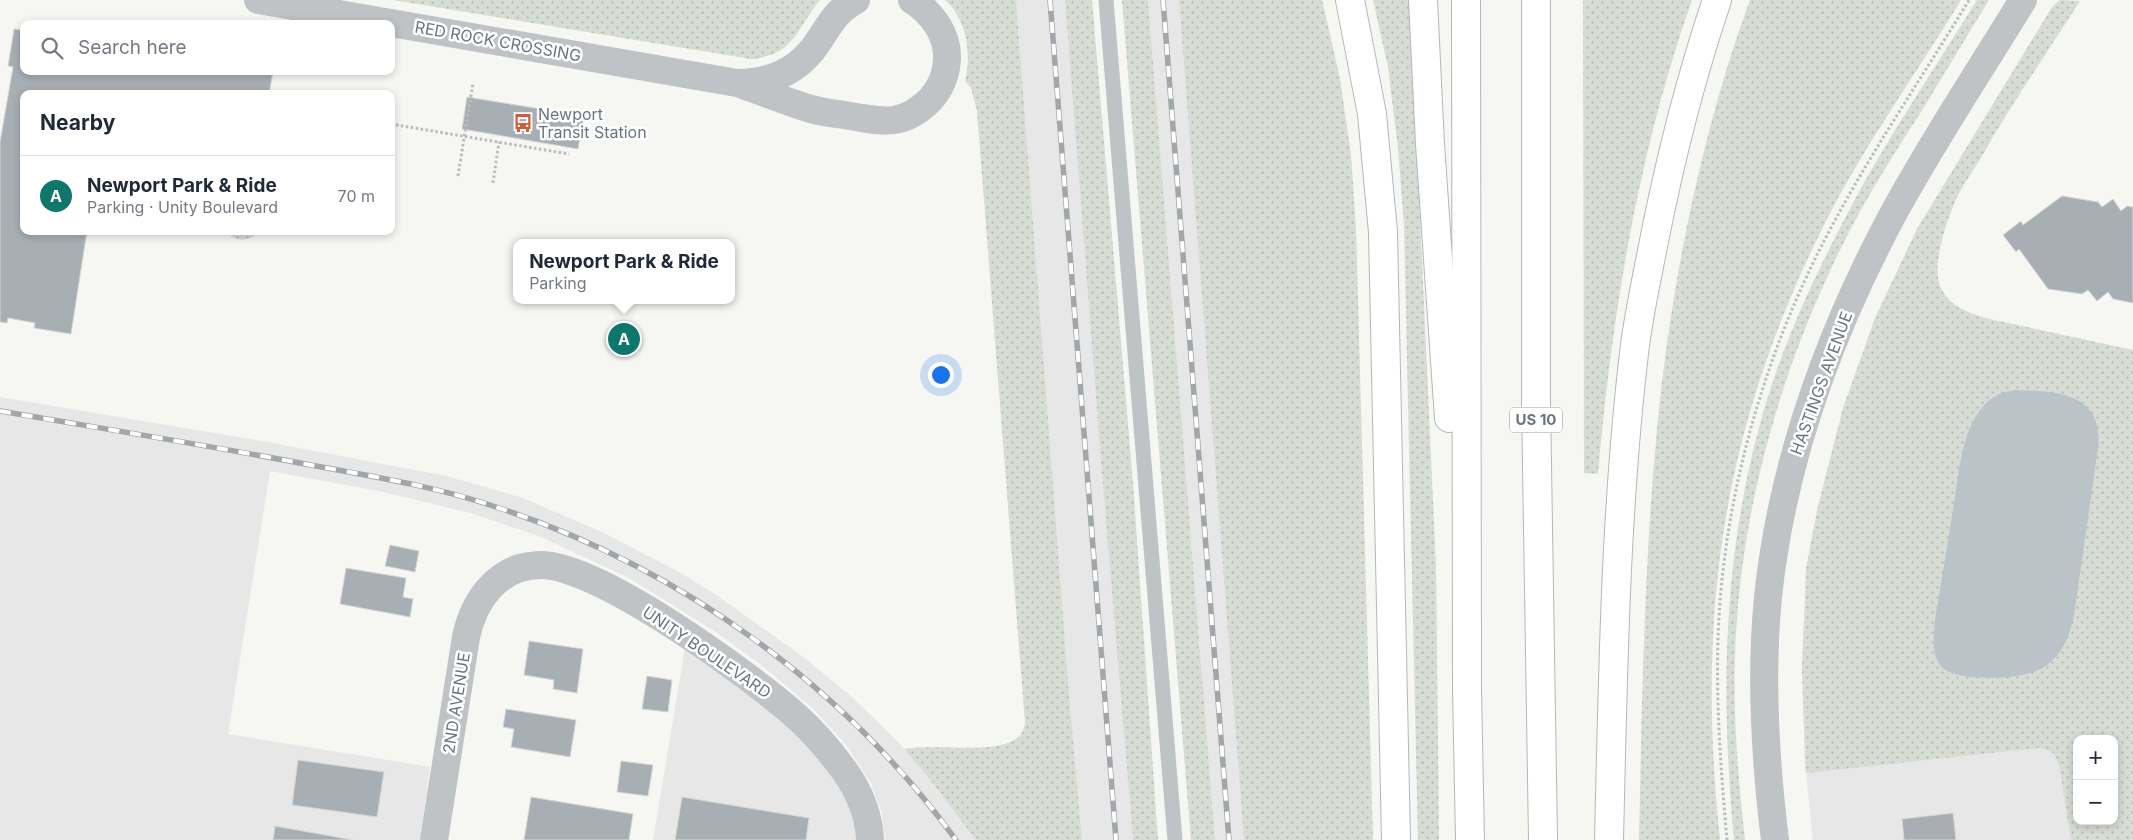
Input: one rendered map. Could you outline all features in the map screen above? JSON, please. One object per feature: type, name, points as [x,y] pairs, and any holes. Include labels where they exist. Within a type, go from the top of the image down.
[{"type":"highway","points":[[1350,0],[1372,114],[1383,232],[1396,840]]},
{"type":"highway","points":[[1423,0],[1430,144],[1467,689]]},
{"type":"highway","points":[[1466,0],[1467,689],[1470,840]]},
{"type":"highway","name":"US 10","points":[[1536,0],[1536,402],[1543,840]]},
{"type":"highway","points":[[1609,840],[1619,528],[1624,445],[1636,342],[1664,194],[1704,36],[1716,0]]},
{"type":"street","name":"RED ROCK CROSSING","points":[[258,0],[349,8],[737,82],[813,109],[878,121],[906,117],[923,106],[936,94],[942,83],[946,66],[946,47],[939,28],[925,10],[912,0]]},
{"type":"street","name":"RED ROCK CROSSING","points":[[737,82],[770,79],[784,74],[798,65],[817,44],[835,15],[856,0]]},
{"type":"street","name":"HASTINGS AVENUE","points":[[1775,840],[1766,752],[1764,710],[1767,611],[1778,528],[1802,430],[1834,340],[1878,243],[1915,175],[2023,0]]},
{"type":"street","name":"UNITY BOULEVARD","points":[[502,576],[533,566],[563,568],[609,588],[673,626],[764,690],[798,718],[844,770],[861,798],[866,813],[870,840]]},
{"type":"street","name":"2ND AVENUE","points":[[434,840],[468,626],[474,610],[484,594],[502,576]]},
{"type":"lane","points":[[1106,0],[1174,840]]},
{"type":"path","points":[[458,176],[473,83]]},
{"type":"path","points":[[395,125],[569,154]]},
{"type":"path","points":[[493,183],[500,142]]},
{"type":"shaded area","points":[[393,0],[820,0],[786,46],[766,57],[751,59]]},
{"type":"shaded area","points":[[945,0],[1016,0],[1069,694],[1082,840],[976,840],[904,749],[931,747],[978,748],[1006,744],[1020,736],[1025,723],[977,111],[971,88],[965,81],[968,49],[963,27]]},
{"type":"shaded area","points":[[1016,0],[1065,0],[1133,840],[1082,840],[1069,694]]},
{"type":"shaded area","points":[[1065,0],[1092,0],[1133,483],[1158,840],[1133,840]]},
{"type":"shaded area","points":[[1122,0],[1148,0],[1215,840],[1191,840]]},
{"type":"shaded area","points":[[1148,0],[1179,0],[1244,840],[1215,840]]},
{"type":"shaded area","points":[[1179,0],[1322,0],[1324,8],[1340,79],[1351,155],[1356,228],[1373,840],[1244,840]]},
{"type":"shaded area","points":[[1373,0],[1410,0],[1436,566],[1439,840],[1418,840],[1404,225],[1398,148],[1388,67]]},
{"type":"shaded area","points":[[1583,0],[1692,0],[1656,116],[1630,234],[1611,354],[1598,474],[1584,473]]},
{"type":"shaded area","points":[[1750,0],[1961,0],[1873,138],[1825,223],[1790,299],[1762,374],[1740,448],[1725,523],[1716,599],[1712,677],[1713,757],[1720,840],[1639,840],[1649,532],[1657,430],[1670,322],[1679,267],[1702,157],[1732,51]]},
{"type":"shaded area","points":[[1977,0],[1989,0],[1873,188],[1823,285],[1802,336],[1768,440],[1745,546],[1739,600],[1735,655],[1735,725],[1745,840],[1734,840],[1727,734],[1726,682],[1728,631],[1738,528],[1747,476],[1760,424],[1786,345],[1807,294],[1831,245],[1875,164]]},
{"type":"shaded area","points":[[2060,0],[2080,1],[1964,184],[1951,210],[1941,244],[1938,277],[1943,293],[1948,299],[1971,313],[1985,318],[2133,350],[2133,840],[2071,840],[2059,764],[2054,754],[2040,748],[1806,773],[1802,670],[1806,568],[1818,506],[1843,408],[1875,318],[1917,229],[2052,7]]},
{"type":"shaded area","points":[[230,235],[256,235],[243,240]]},
{"type":"shaded area","points":[[2014,390],[2061,394],[2074,399],[2085,406],[2093,416],[2098,430],[2098,448],[2074,615],[2064,645],[2053,660],[2044,667],[2033,672],[1999,678],[1957,675],[1947,671],[1940,665],[1935,655],[1934,638],[1935,620],[1959,470],[1969,430],[1975,418],[1992,398]]},
{"type":"shaded area","points":[[0,397],[262,441],[446,476],[523,498],[604,533],[679,572],[715,594],[802,656],[851,696],[898,742],[928,777],[976,840],[885,840],[882,814],[871,783],[846,745],[814,710],[764,667],[716,632],[627,577],[539,536],[470,513],[379,491],[270,471],[228,734],[430,767],[420,840],[0,840]]},
{"type":"shaded area","points":[[685,648],[786,720],[842,788],[855,823],[856,840],[653,840]]},
{"type":"shaded area","points":[[2064,736],[2073,791],[2073,825],[2079,825],[2081,840],[1813,840],[1805,763]]},
{"type":"building","points":[[14,29],[20,30],[20,75],[272,75],[270,90],[20,90],[20,235],[86,235],[71,334],[34,328],[35,323],[8,318],[7,323],[0,322],[0,142],[13,67],[8,66]]},
{"type":"building","name":"Newport Transit Station","points":[[467,97],[584,116],[578,149],[462,129]]},
{"type":"building","points":[[2062,196],[2098,202],[2102,207],[2113,199],[2121,211],[2127,206],[2133,207],[2133,303],[2113,299],[2108,292],[2097,301],[2088,290],[2082,294],[2048,289],[2019,249],[2016,252],[2003,235],[2021,221],[2023,225]]},
{"type":"building","points":[[390,545],[419,551],[415,572],[385,566]]},
{"type":"building","points":[[346,568],[406,578],[403,597],[413,599],[410,617],[340,604]]},
{"type":"building","points":[[529,641],[583,649],[577,693],[553,689],[554,680],[524,675]]},
{"type":"building","points":[[647,676],[672,680],[668,712],[642,709]]},
{"type":"building","points":[[506,709],[576,720],[570,757],[511,747],[514,729],[503,727]]},
{"type":"building","points":[[298,760],[384,772],[377,817],[292,805]]},
{"type":"building","points":[[621,761],[653,765],[648,796],[617,792]]},
{"type":"building","points":[[531,797],[633,814],[629,840],[524,840]]},
{"type":"building","points":[[682,797],[809,818],[806,840],[675,840]]},
{"type":"building","points":[[1953,813],[1956,840],[1904,840],[1902,819]]},
{"type":"building","points":[[275,826],[353,840],[273,840]]},
{"type":"railway","points":[[1050,0],[1116,840]]},
{"type":"railway","points":[[1163,0],[1229,840]]},
{"type":"railway","points":[[0,411],[407,483],[474,500],[564,532],[629,563],[692,598],[752,638],[809,682],[862,731],[911,784],[956,840]]},
{"type":"place","name":"Newport Transit Station","points":[[523,123]]},
{"type":"place","name":"Newport Park & Ride","points":[[624,339]]}]
